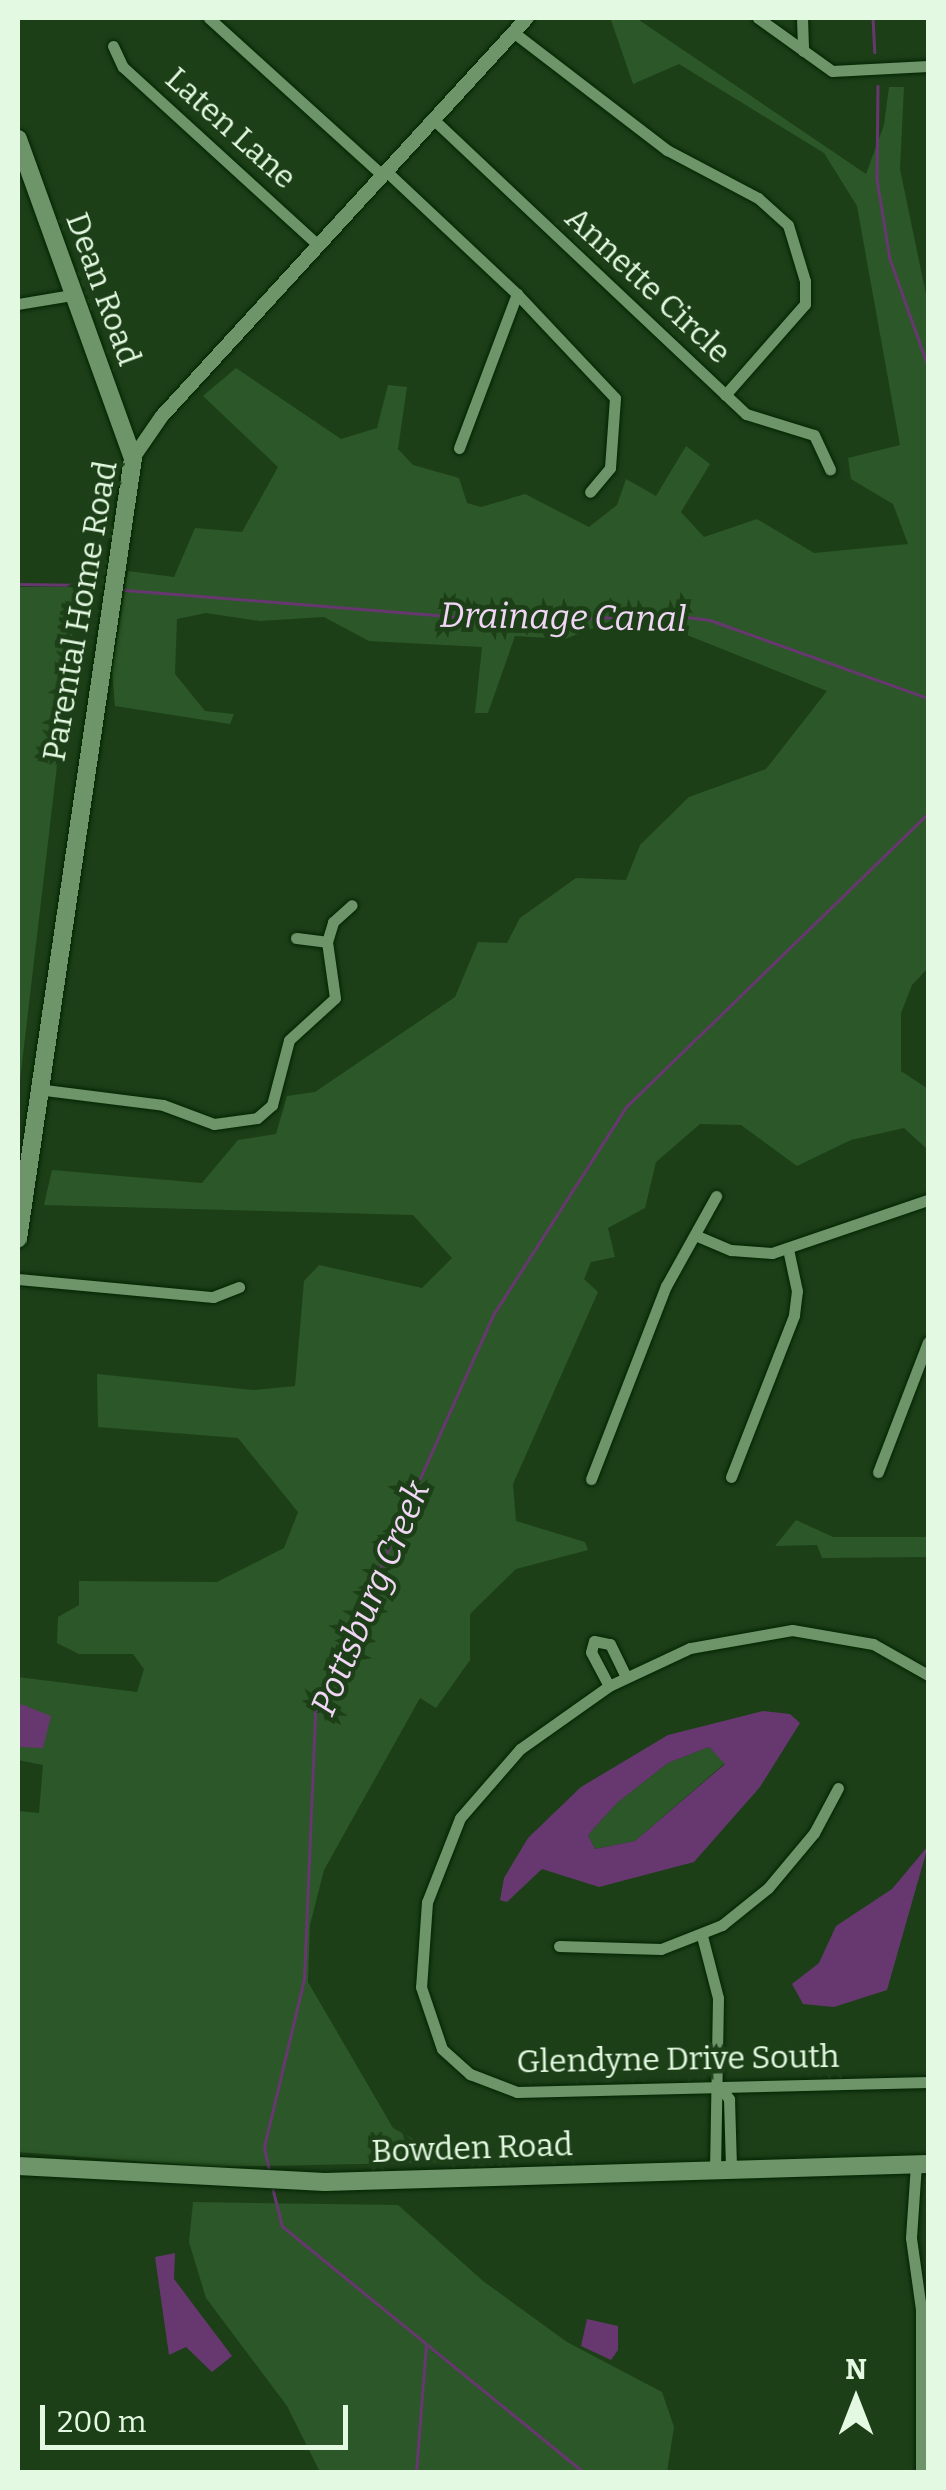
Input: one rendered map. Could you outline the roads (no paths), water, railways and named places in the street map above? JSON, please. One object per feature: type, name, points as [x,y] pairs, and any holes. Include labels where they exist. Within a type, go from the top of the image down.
[{"type":"main road","name":"Dean Road","points":[[18,139],[134,458]]},
{"type":"main road","name":"Parental Home Road","points":[[18,1239],[21,1186],[134,458]]},
{"type":"main road","name":"Bowden Road","points":[[18,2166],[194,2179],[325,2182],[922,2164]]},
{"type":"street","points":[[209,18],[517,294],[615,398],[610,468],[590,492]]},
{"type":"street","name":"Parental Home Road","points":[[134,458],[162,416],[527,18]]},
{"type":"street","points":[[758,18],[832,71],[928,66]]},
{"type":"street","points":[[802,18],[803,52]]},
{"type":"street","points":[[513,32],[667,150],[758,198],[788,226],[805,304],[724,396]]},
{"type":"street","name":"Laten Lane","points":[[113,46],[123,67],[318,246]]},
{"type":"street","name":"Annette Circle","points":[[433,119],[724,396],[754,420],[814,434],[830,470]]},
{"type":"street","points":[[460,448],[517,294]]},
{"type":"street","points":[[18,304],[72,295]]},
{"type":"street","points":[[38,1089],[163,1105],[214,1124],[257,1118],[272,1105],[289,1040],[335,998],[327,942],[332,922],[352,905]]},
{"type":"street","points":[[296,938],[327,942]]},
{"type":"street","points":[[591,1478],[666,1286],[716,1196]]},
{"type":"street","points":[[695,1235],[749,1254],[788,1249],[928,1200]]},
{"type":"street","points":[[731,1477],[794,1315],[796,1278],[788,1249]]},
{"type":"street","points":[[18,1279],[213,1298],[239,1287]]},
{"type":"street","points":[[878,1472],[928,1342]]},
{"type":"street","points":[[626,1676],[610,1644],[594,1641],[591,1652],[610,1686],[690,1648],[792,1630],[873,1644],[927,1672]]},
{"type":"street","name":"Glendyne Drive South","points":[[610,1686],[499,1768],[460,1818],[427,1902],[423,2002],[442,2049],[470,2074],[517,2092],[928,2082]]},
{"type":"street","points":[[559,1946],[640,1951],[702,1936],[768,1888],[814,1833],[838,1788]]},
{"type":"street","points":[[702,1936],[718,1998],[721,2088],[714,2099],[723,2169]]},
{"type":"street","points":[[921,2472],[921,2308],[910,2238],[922,2164]]},
{"type":"waterway","name":"Drainage Canal","points":[[873,18],[875,52]]},
{"type":"waterway","name":"Drainage Canal","points":[[878,86],[877,179],[890,259],[928,366]]},
{"type":"waterway","name":"Drainage Canal","points":[[18,584],[89,585]]},
{"type":"waterway","name":"Drainage Canal","points":[[125,590],[525,622],[664,614],[710,620],[928,698]]},
{"type":"waterway","name":"Pottsburg Creek","points":[[269,2171],[264,2147],[304,1979],[315,1713],[493,1315],[626,1107],[928,813]]},
{"type":"waterway","name":"Pottsburg Creek","points":[[273,2189],[282,2226],[584,2472]]},
{"type":"waterway","points":[[416,2472],[426,2344]]}]
